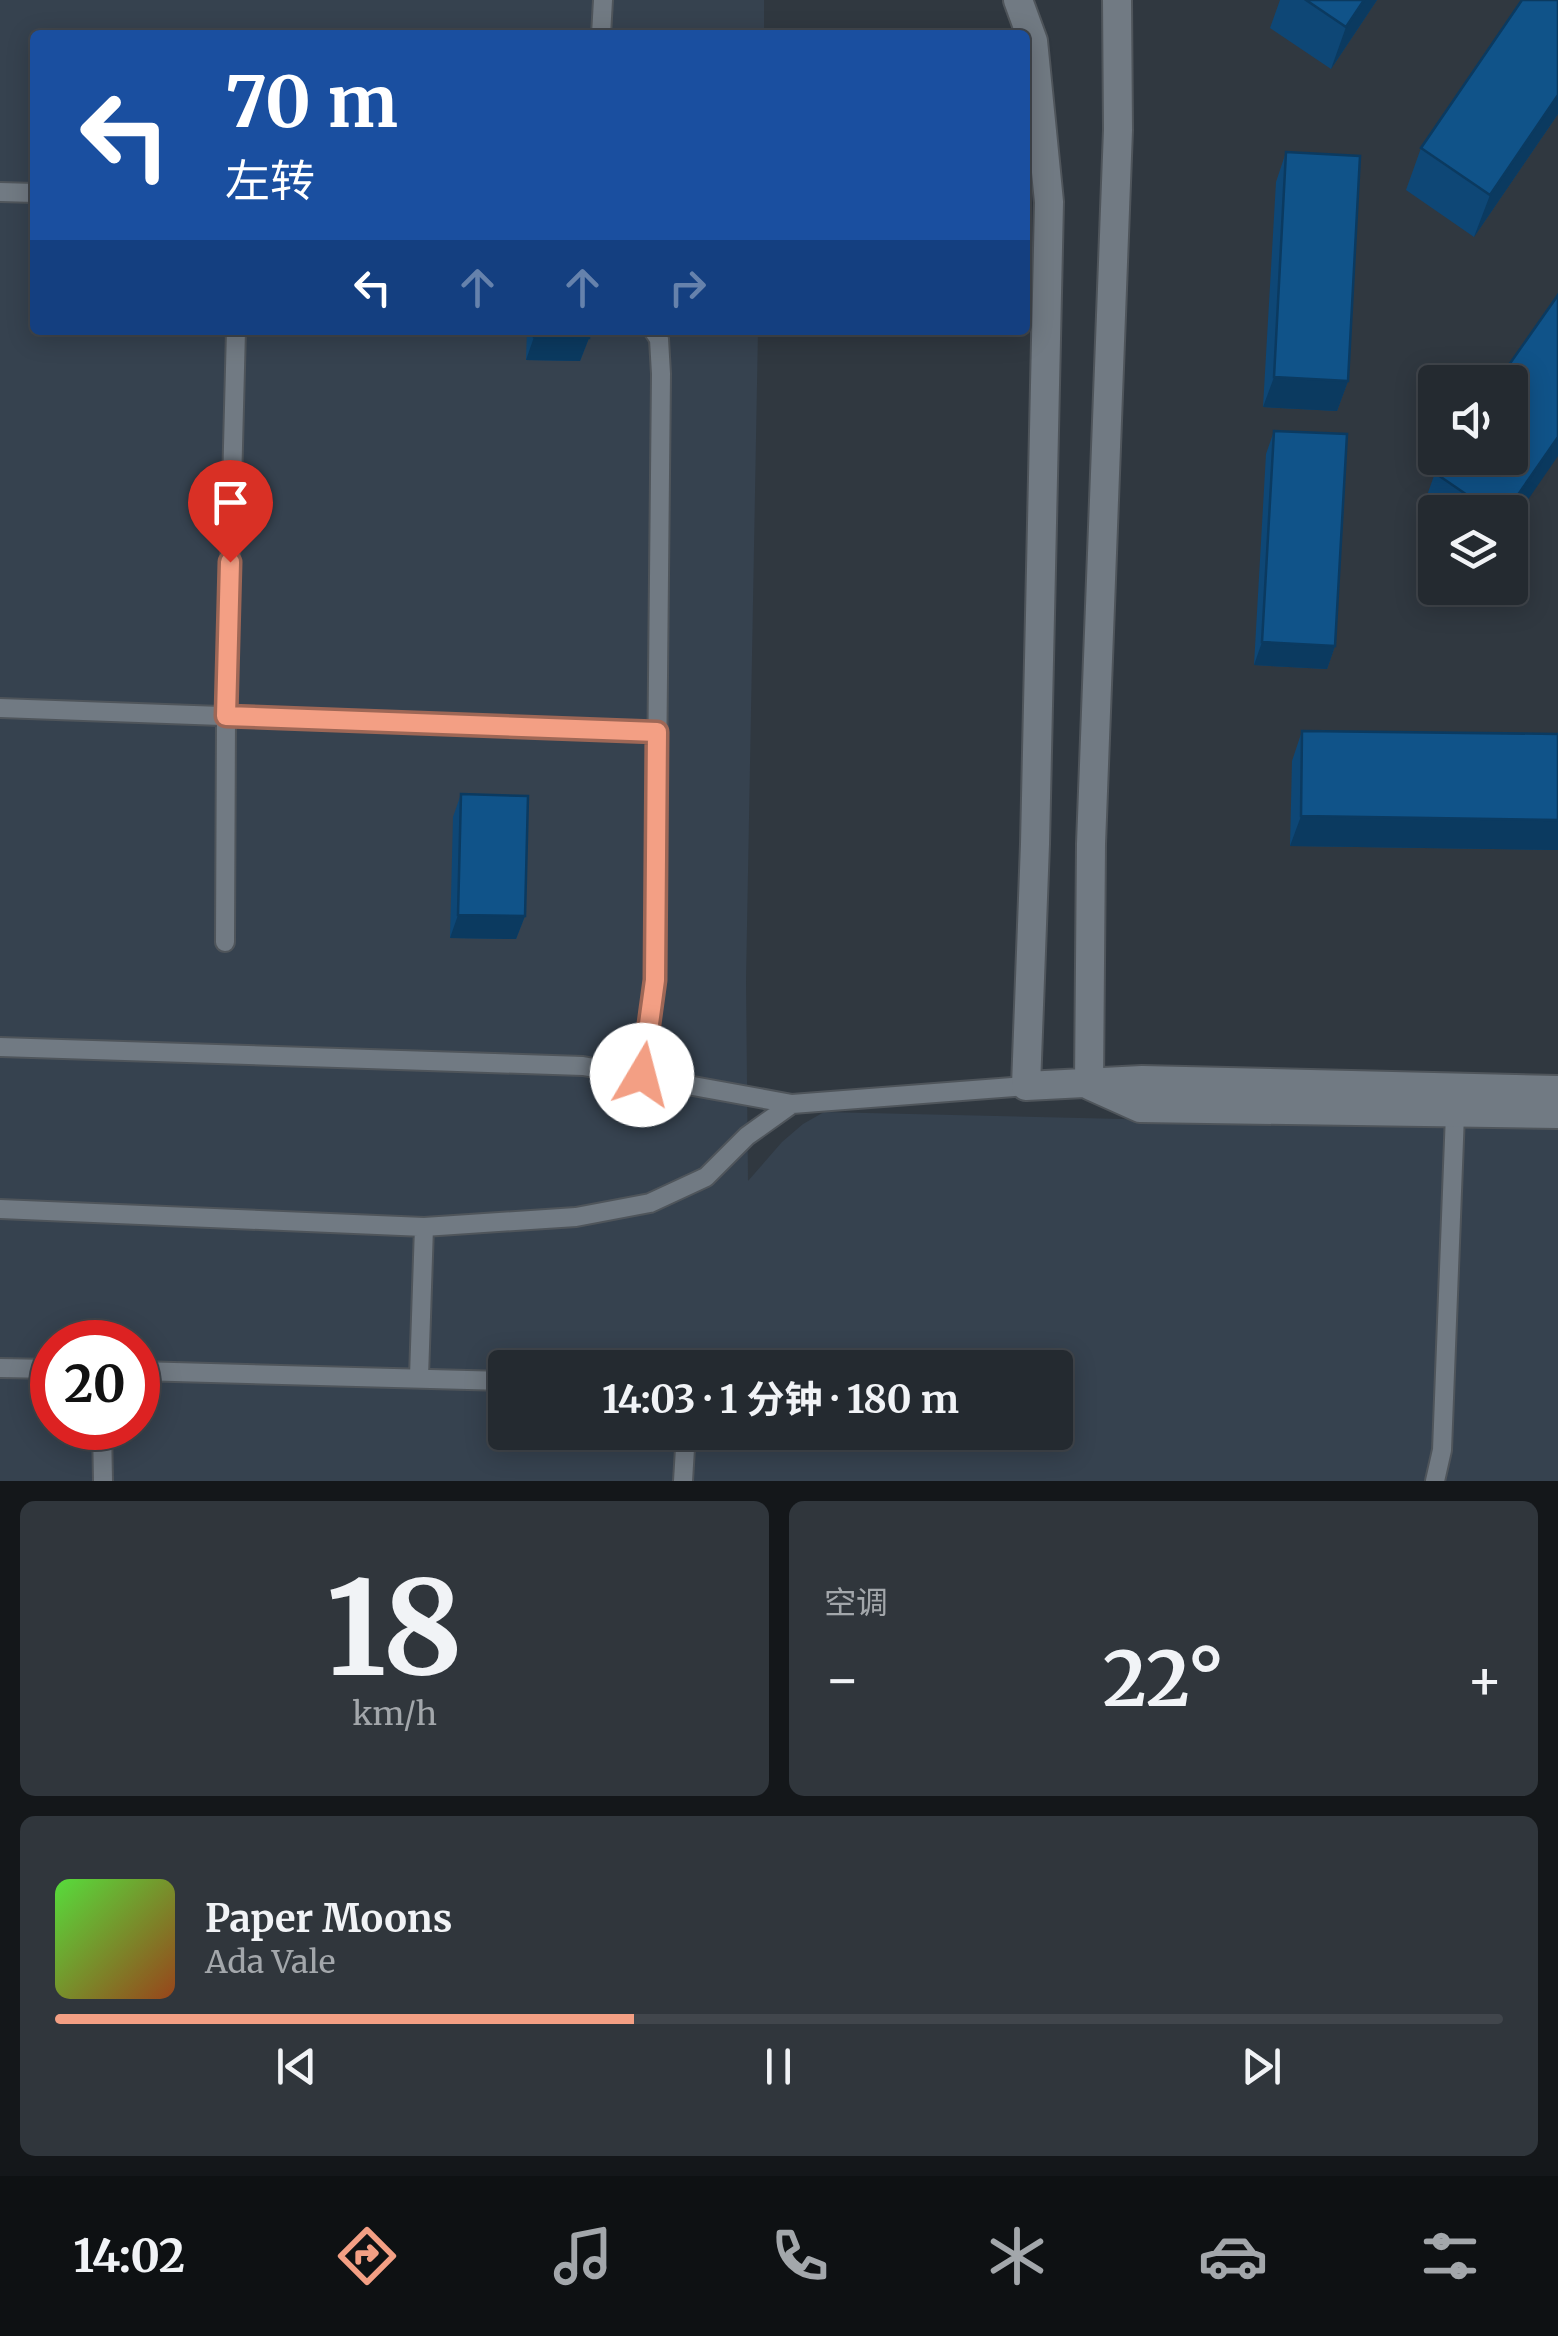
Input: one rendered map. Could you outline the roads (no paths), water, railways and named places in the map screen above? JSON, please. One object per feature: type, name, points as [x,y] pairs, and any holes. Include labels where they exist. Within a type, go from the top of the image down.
[{"type":"main road","points":[[1018,0],[1029,30]]},
{"type":"main road","points":[[1089,1085],[1091,844],[1118,130],[1117,0]]},
{"type":"main road","points":[[1030,33],[1049,202],[1026,1086],[1142,1080],[1558,1090]]},
{"type":"main road","points":[[1089,1085],[1140,1108],[1558,1114]]},
{"type":"lane","points":[[601,30],[603,0]]},
{"type":"lane","points":[[0,192],[30,193]]},
{"type":"lane","points":[[225,942],[226,716],[236,335]]},
{"type":"lane","points":[[642,1075],[655,980],[661,374],[656,335]]},
{"type":"lane","points":[[0,708],[657,732]]},
{"type":"lane","points":[[0,1047],[583,1066],[792,1104],[1026,1086]]},
{"type":"lane","points":[[0,1209],[424,1227],[576,1217],[650,1203],[706,1177],[747,1136],[792,1104]]},
{"type":"lane","points":[[1435,1481],[1442,1450],[1455,1114]]},
{"type":"lane","points":[[419,1377],[424,1227]]},
{"type":"lane","points":[[0,1368],[30,1369]]},
{"type":"lane","points":[[160,1371],[488,1380]]},
{"type":"lane","points":[[102,1450],[102,1481]]},
{"type":"lane","points":[[683,1481],[685,1450]]}]
